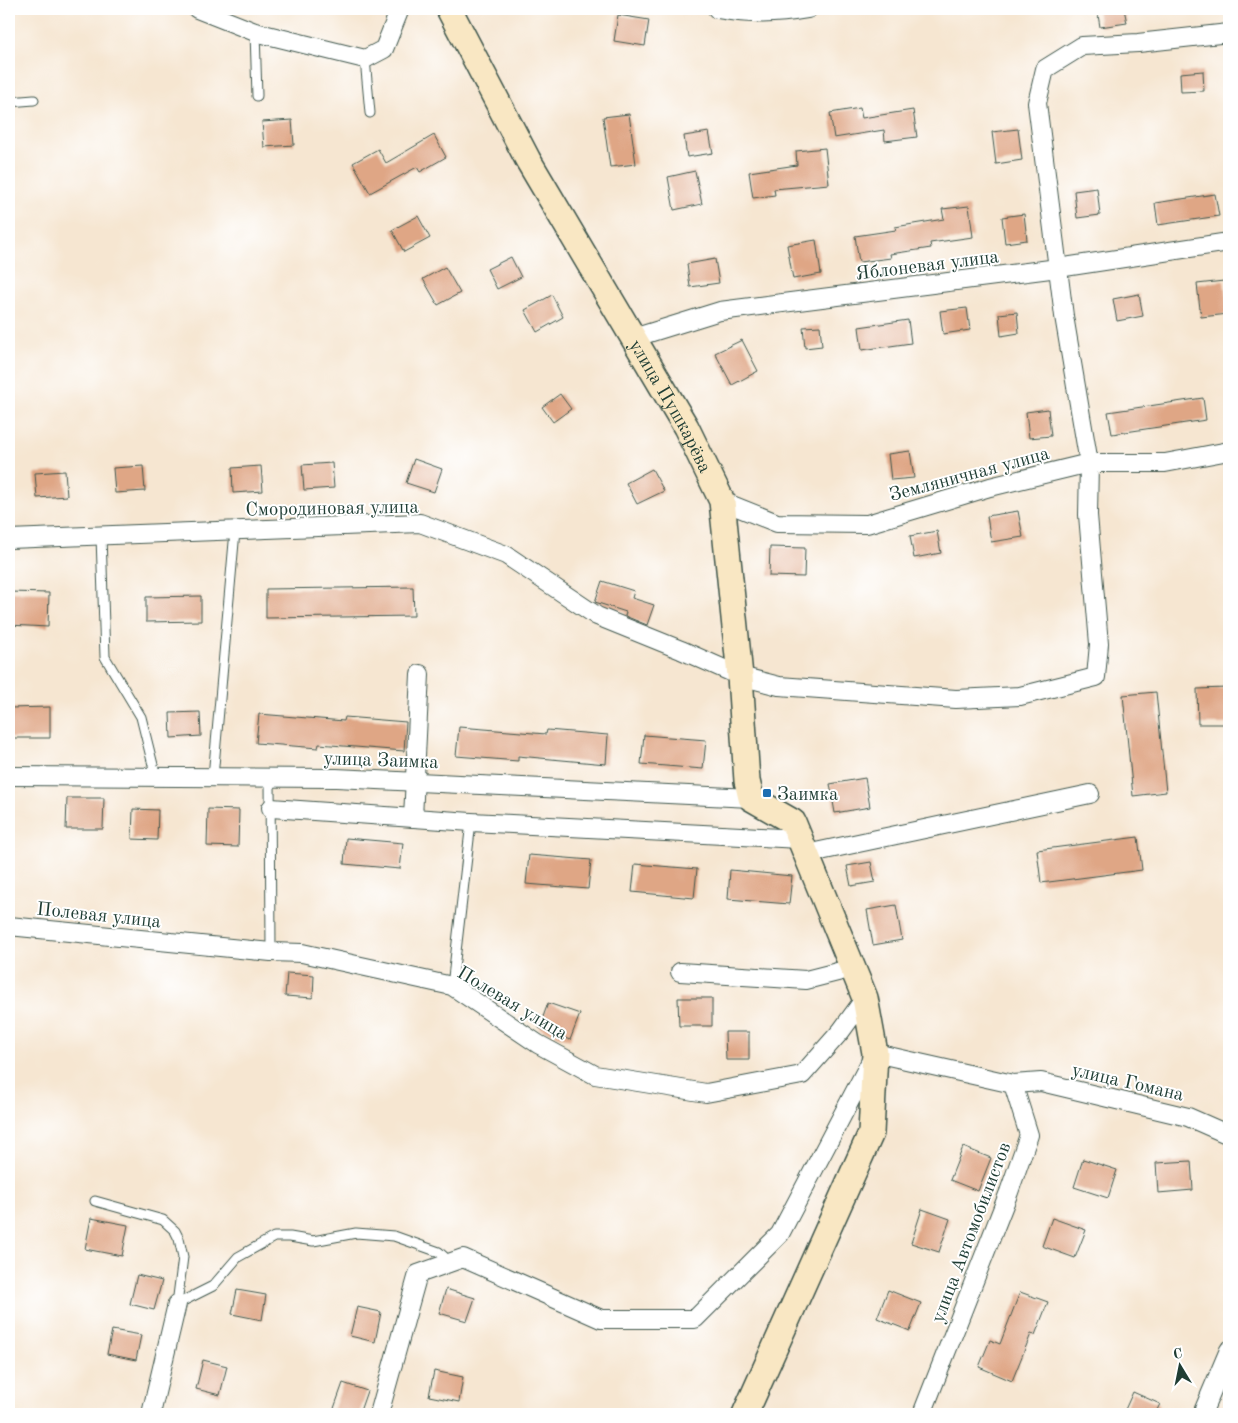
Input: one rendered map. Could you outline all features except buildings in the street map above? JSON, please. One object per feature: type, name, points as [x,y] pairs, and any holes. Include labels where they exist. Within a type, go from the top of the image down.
[{"type":"street","points":[[197,9],[256,32],[365,58],[384,49],[396,12]]},
{"type":"street","name":"улица Пушкарёва","points":[[449,9],[528,160],[686,427],[722,501],[750,798]]},
{"type":"street","points":[[717,9],[744,14],[781,14],[808,9]]},
{"type":"street","points":[[1089,463],[1064,316],[1037,103],[1045,69],[1082,46],[1138,43],[1229,32]]},
{"type":"street","name":"Яблоневая улица","points":[[634,338],[720,311],[1058,268],[1229,242]]},
{"type":"street","name":"Земляничная улица","points":[[722,501],[777,523],[867,524],[990,487],[1089,463],[1165,463],[1229,451]]},
{"type":"street","name":"Смородиновая улица","points":[[9,540],[420,524],[506,556],[597,616],[740,676],[779,686],[956,699],[1020,696],[1096,677],[1099,644],[1088,515],[1089,463]]},
{"type":"street","points":[[413,818],[420,674]]},
{"type":"street","name":"улица Заимка","points":[[9,776],[336,778],[750,798]]},
{"type":"street","points":[[271,808],[471,822],[799,839],[1090,794]]},
{"type":"street","points":[[745,1414],[871,1132],[875,1053],[865,998],[799,839],[750,798]]},
{"type":"street","name":"Полевая улица","points":[[9,926],[302,954],[452,986],[538,1044],[595,1075],[706,1093],[802,1075],[841,1030],[865,998]]},
{"type":"street","points":[[680,972],[806,980],[853,968]]},
{"type":"street","points":[[875,1053],[1014,1084]]},
{"type":"street","points":[[379,1414],[418,1274],[463,1258],[601,1319],[695,1319],[780,1234],[875,1053]]},
{"type":"street","name":"улица Гомана","points":[[1014,1084],[1041,1082],[1050,1084],[1188,1117],[1229,1135]]},
{"type":"street","name":"улица Автомобилистов","points":[[922,1414],[1010,1192],[1029,1135],[1014,1084]]},
{"type":"street","points":[[151,1414],[177,1304]]},
{"type":"street","points":[[1202,1414],[1229,1350]]},
{"type":"lane","points":[[256,32],[257,96]]},
{"type":"lane","points":[[365,58],[370,113]]},
{"type":"lane","points":[[9,102],[34,100]]},
{"type":"lane","points":[[213,777],[235,531]]},
{"type":"lane","points":[[102,536],[105,657],[141,717],[156,776]]},
{"type":"lane","points":[[270,777],[271,952]]},
{"type":"lane","points":[[452,986],[471,822]]},
{"type":"lane","points":[[96,1202],[163,1220],[175,1231],[183,1257],[177,1304]]},
{"type":"lane","points":[[177,1304],[213,1286],[238,1257],[274,1237],[290,1237],[313,1241],[356,1234],[394,1236],[439,1252],[450,1262]]},
{"type":"place","name":"Заимка","points":[[767,793]]}]
